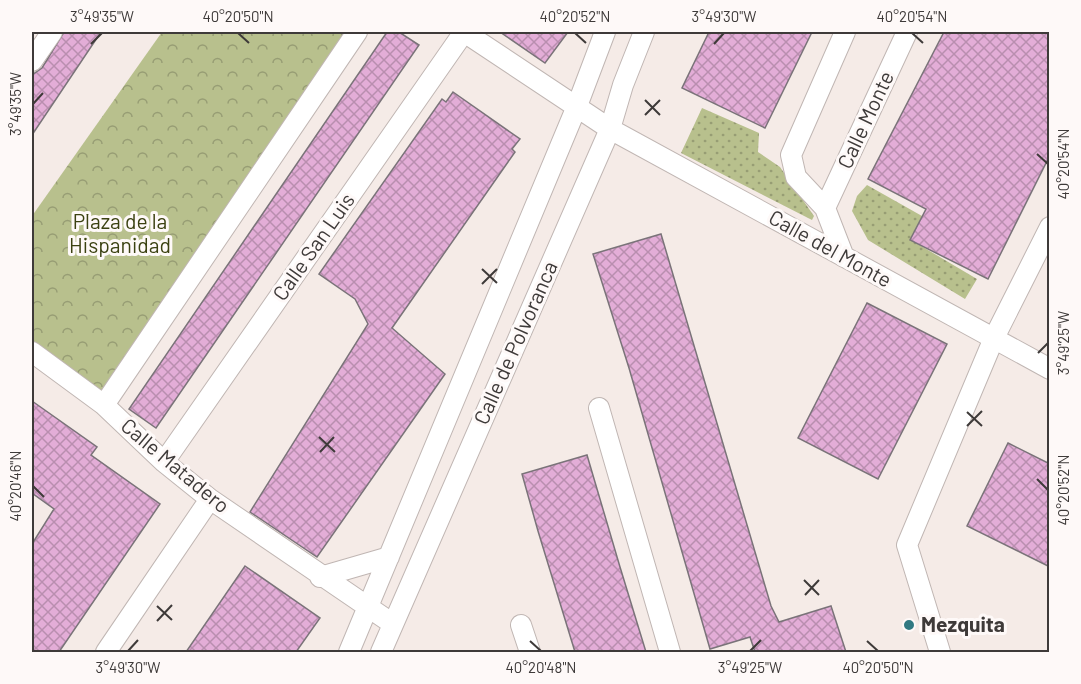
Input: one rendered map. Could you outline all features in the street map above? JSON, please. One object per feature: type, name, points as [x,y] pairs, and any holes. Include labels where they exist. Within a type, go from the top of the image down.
[{"type":"street","points":[[32,61],[52,32]]},
{"type":"street","points":[[104,405],[357,32]]},
{"type":"street","name":"Calle del Monte","points":[[464,32],[610,129],[1050,369]]},
{"type":"street","name":"Calle San Luis","points":[[164,462],[464,32]]},
{"type":"street","name":"Calle de Polvoranca","points":[[349,652],[578,106],[605,32]]},
{"type":"street","name":"Calle de Polvoranca","points":[[381,652],[610,129],[623,85],[644,32]]},
{"type":"street","points":[[844,257],[825,208],[796,177],[790,155],[845,32]]},
{"type":"street","name":"Calle Monte","points":[[825,208],[907,32]]},
{"type":"street","points":[[940,652],[907,545],[994,338],[1050,227]]},
{"type":"street","name":"Calle Matadero","points":[[32,352],[104,405],[164,462],[210,500],[320,577],[393,624]]},
{"type":"street","points":[[599,408],[670,652]]},
{"type":"street","points":[[106,652],[210,500]]},
{"type":"street","points":[[320,577],[389,557]]},
{"type":"street","points":[[521,625],[530,652]]},
{"type":"green space","name":"Plaza de la Hispanidad","points":[[162,32],[357,32],[104,405],[32,352],[32,216]]},
{"type":"green space","points":[[702,108],[759,133],[758,152],[780,167],[814,216],[812,220],[681,153]]},
{"type":"green space","points":[[867,185],[922,216],[911,240],[977,279],[965,299],[868,240],[852,211],[857,196]]},
{"type":"building","points":[[64,32],[101,32],[32,135],[32,75],[42,68]]},
{"type":"building","points":[[387,32],[399,32],[419,45],[156,428],[129,409]]},
{"type":"building","points":[[500,32],[568,32],[545,63]]},
{"type":"building","points":[[709,32],[812,32],[765,128],[682,88]]},
{"type":"building","points":[[944,32],[1050,32],[1050,155],[988,279],[910,240],[926,209],[868,179]]},
{"type":"building","points":[[453,92],[520,139],[512,149],[515,152],[392,328],[445,374],[317,557],[250,512],[368,324],[355,299],[319,274],[442,99],[446,102]]},
{"type":"building","points":[[661,234],[771,606],[779,622],[831,606],[846,652],[755,652],[750,637],[710,649],[629,368],[593,254]]},
{"type":"building","points":[[867,303],[947,344],[878,479],[798,438]]},
{"type":"building","points":[[32,401],[97,447],[91,455],[160,504],[59,652],[32,652],[32,544],[54,509],[32,493]]},
{"type":"building","points":[[1008,443],[1050,464],[1050,567],[967,526]]},
{"type":"building","points":[[587,455],[646,652],[575,652],[538,531],[522,474]]},
{"type":"building","points":[[245,566],[320,618],[296,652],[186,652]]},
{"type":"place","name":"Mezquita","points":[[909,625]]}]
